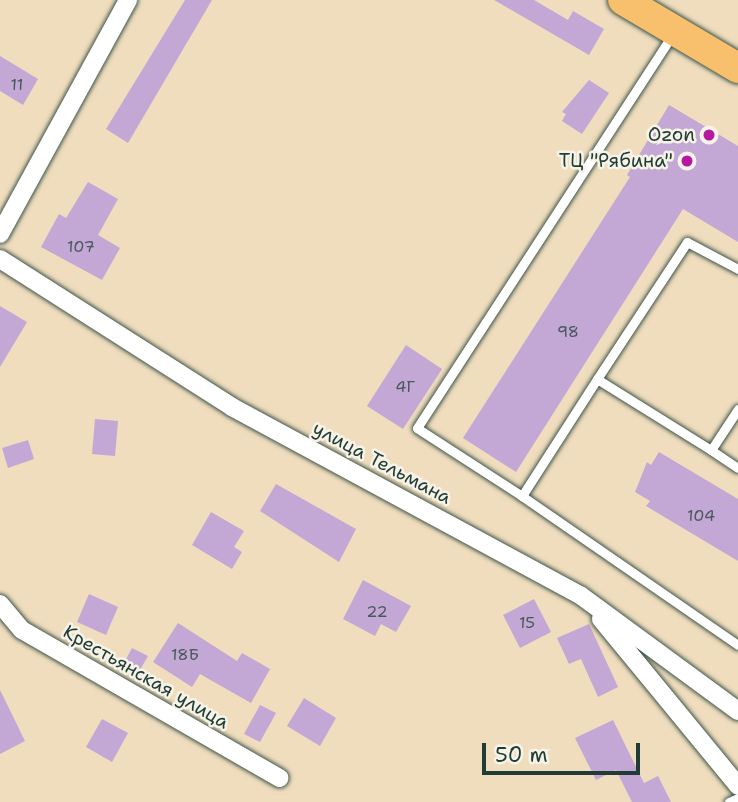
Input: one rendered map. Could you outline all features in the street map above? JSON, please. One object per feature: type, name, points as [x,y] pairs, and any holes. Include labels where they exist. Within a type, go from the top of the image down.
[{"type":"main road","points":[[623,0],[738,68]]},
{"type":"street","points":[[0,234],[128,0]]},
{"type":"street","name":"улица Тельмана","points":[[0,259],[232,407],[580,595],[738,711]]},
{"type":"street","points":[[580,595],[738,786]]},
{"type":"street","name":"Крестьянская улица","points":[[0,604],[22,630],[279,778]]},
{"type":"lane","points":[[675,30],[417,428],[522,496],[738,646]]},
{"type":"lane","points":[[522,496],[687,242],[738,269]]},
{"type":"lane","points":[[597,379],[738,468]]},
{"type":"lane","points":[[711,450],[738,409]]},
{"type":"lane","points":[[729,802],[738,798]]},
{"type":"building","points":[[185,0],[212,0],[128,143],[106,129]]},
{"type":"building","points":[[494,0],[534,0],[568,20],[573,11],[604,29],[589,55]]},
{"type":"building","points":[[0,56],[38,79],[23,105],[0,91]]},
{"type":"building","points":[[589,80],[609,93],[582,134],[562,121],[566,114],[562,112]]},
{"type":"building","points":[[669,105],[738,146],[738,242],[683,209],[516,472],[463,438],[630,177],[627,175]]},
{"type":"building","points":[[88,182],[118,199],[98,235],[120,248],[102,280],[41,247],[59,214],[66,218]]},
{"type":"building","points":[[0,306],[27,322],[0,367]]},
{"type":"building","points":[[406,345],[442,369],[403,429],[367,406]]},
{"type":"building","points":[[95,419],[118,421],[115,456],[92,454]]},
{"type":"building","points":[[28,440],[34,459],[8,468],[2,448]]},
{"type":"building","points":[[659,452],[738,499],[738,561],[646,506],[650,501],[635,492],[647,462],[651,465]]},
{"type":"building","points":[[276,484],[356,529],[339,562],[260,511]]},
{"type":"building","points":[[211,512],[244,531],[234,547],[242,552],[232,569],[192,545]]},
{"type":"building","points":[[363,580],[411,606],[396,632],[381,624],[375,636],[343,619]]},
{"type":"building","points":[[89,594],[118,607],[106,635],[77,622]]},
{"type":"building","points":[[534,599],[551,632],[520,648],[503,615]]},
{"type":"building","points":[[178,623],[237,661],[242,653],[270,669],[251,703],[200,674],[192,687],[153,662]]},
{"type":"building","points":[[589,624],[618,687],[598,697],[581,659],[569,664],[557,638]]},
{"type":"building","points":[[132,648],[148,656],[137,675],[122,667]]},
{"type":"building","points":[[0,690],[25,741],[0,754]]},
{"type":"building","points":[[304,698],[336,718],[320,746],[287,726]]},
{"type":"building","points":[[260,705],[276,713],[260,742],[244,734]]},
{"type":"building","points":[[102,719],[128,733],[112,762],[86,747]]},
{"type":"building","points":[[613,720],[644,783],[658,776],[671,802],[632,802],[616,770],[596,780],[575,738]]},
{"type":"place","name":"Ozon","points":[[709,135]]},
{"type":"place","name":"ТЦ \"Рябина\"","points":[[687,161]]}]
